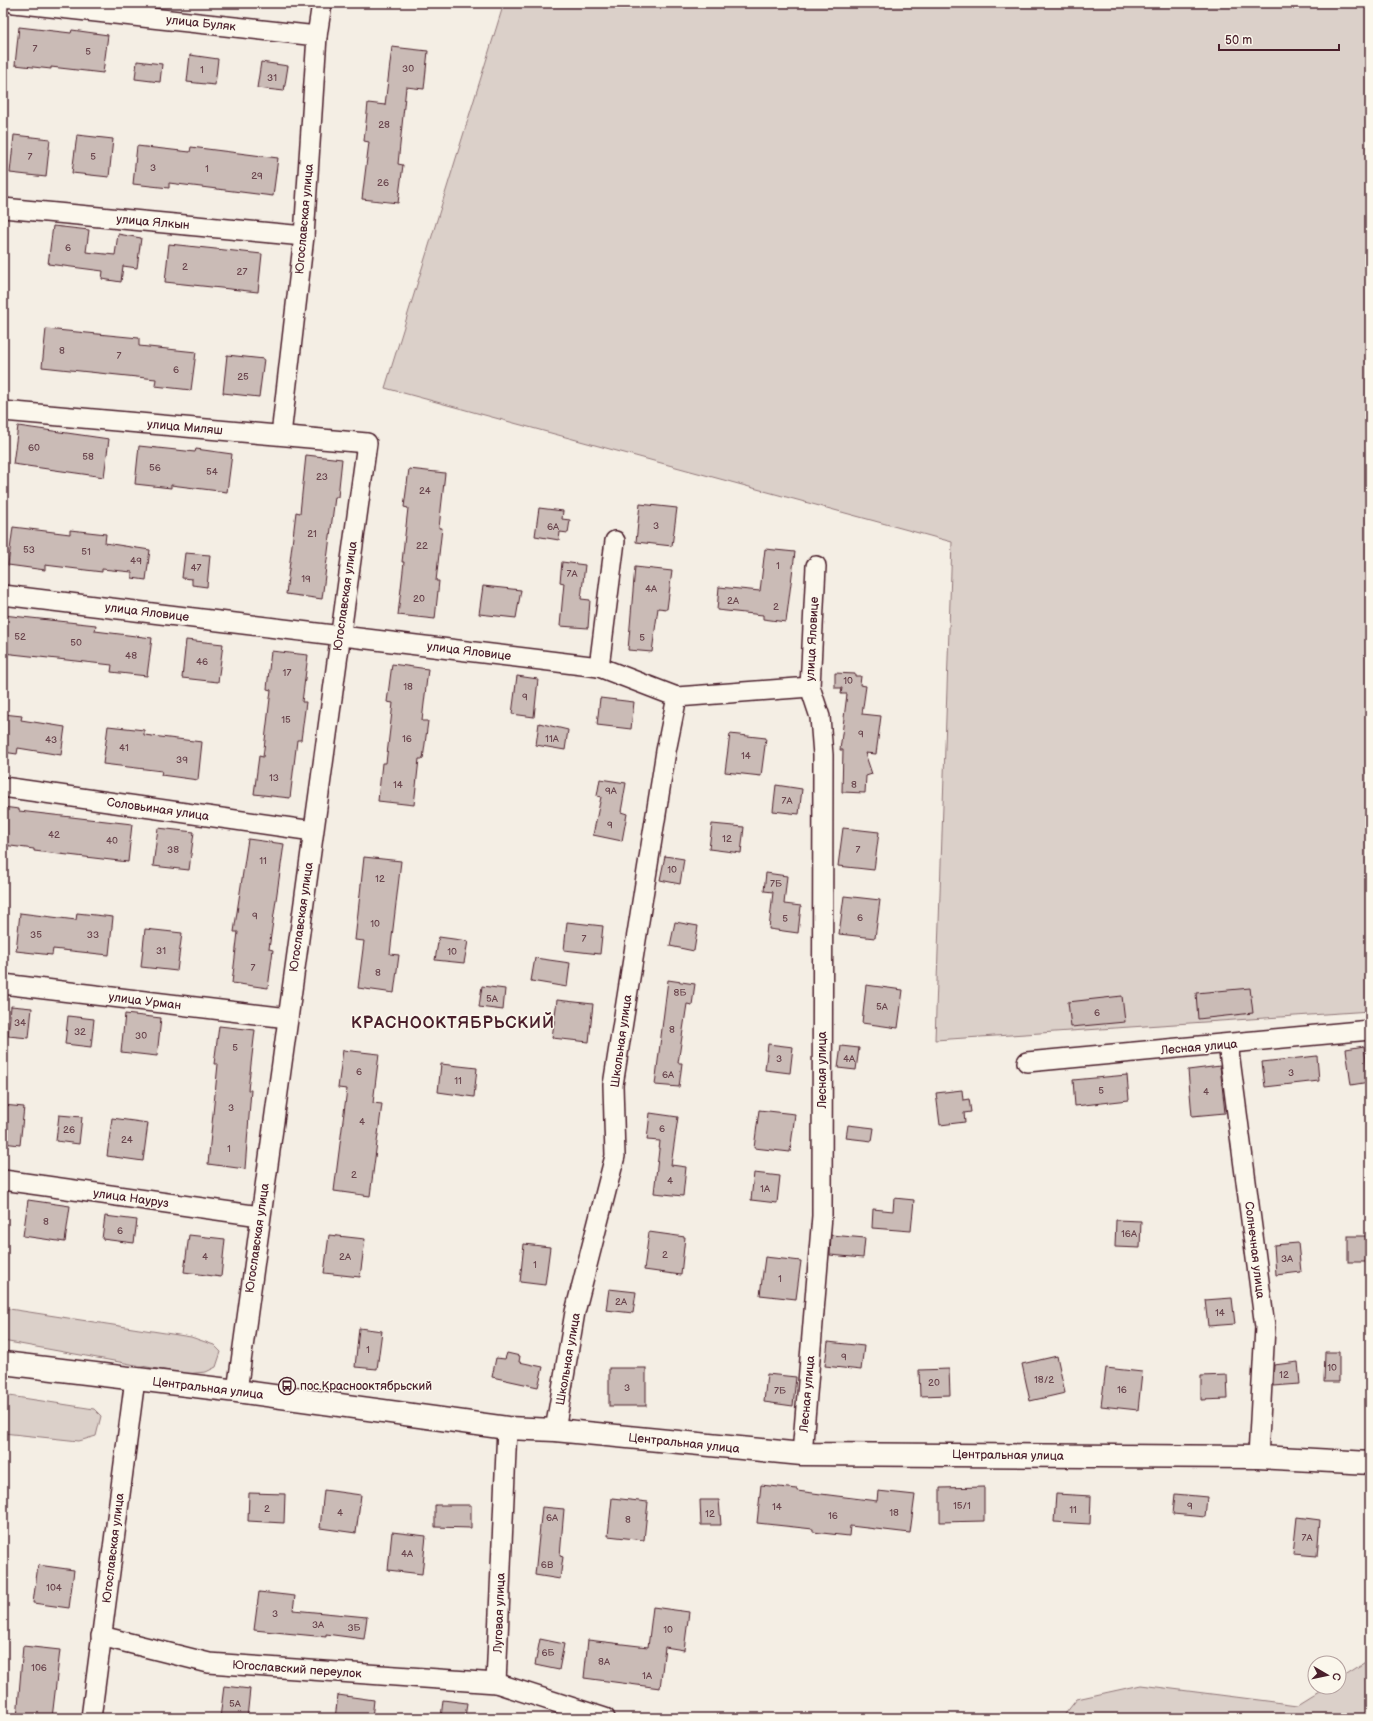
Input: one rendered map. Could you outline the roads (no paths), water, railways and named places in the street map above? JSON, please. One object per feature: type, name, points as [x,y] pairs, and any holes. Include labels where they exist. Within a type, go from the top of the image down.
[{"type":"street","name":"улица Буляк","points":[[14,3],[317,36]]},
{"type":"street","name":"Югославская улица","points":[[281,436],[304,236],[317,36],[322,3]]},
{"type":"street","name":"улица Ялкын","points":[[3,208],[304,236]]},
{"type":"street","name":"улица Миляш","points":[[3,411],[367,443]]},
{"type":"street","name":"Югославская улица","points":[[237,1391],[367,443]]},
{"type":"street","points":[[599,667],[615,541]]},
{"type":"street","name":"улица Яловице","points":[[3,595],[340,634],[599,667],[677,697],[810,687],[816,566]]},
{"type":"street","name":"Лесная улица","points":[[802,1454],[822,1216],[823,755],[820,717],[810,687]]},
{"type":"street","name":"Школьная улица","points":[[555,1430],[575,1312],[615,1156],[614,1085],[664,758],[677,697]]},
{"type":"street","name":"Соловьиная улица","points":[[3,786],[313,830]]},
{"type":"street","name":"улица Урман","points":[[3,984],[288,1018]]},
{"type":"street","name":"Лесная улица","points":[[1028,1062],[1370,1030]]},
{"type":"street","name":"Солнечная улица","points":[[1228,1044],[1265,1327],[1258,1457]]},
{"type":"street","name":"улица Науруз","points":[[3,1180],[260,1216]]},
{"type":"street","name":"Центральная улица","points":[[3,1363],[237,1391],[507,1428],[555,1430],[802,1454],[1258,1457],[1370,1463]]},
{"type":"street","name":"Югославская улица","points":[[91,1718],[135,1379]]},
{"type":"street","name":"Луговая улица","points":[[496,1683],[507,1428]]},
{"type":"street","name":"Югославский переулок","points":[[102,1636],[209,1663],[496,1683]]},
{"type":"street","points":[[496,1683],[605,1718]]},
{"type":"place","name":"пос.Краснооктябрьский","points":[[287,1386]]},
{"type":"district","name":"КРАСНООКТЯБРЬСКИЙ","points":[[453,1022]]}]
